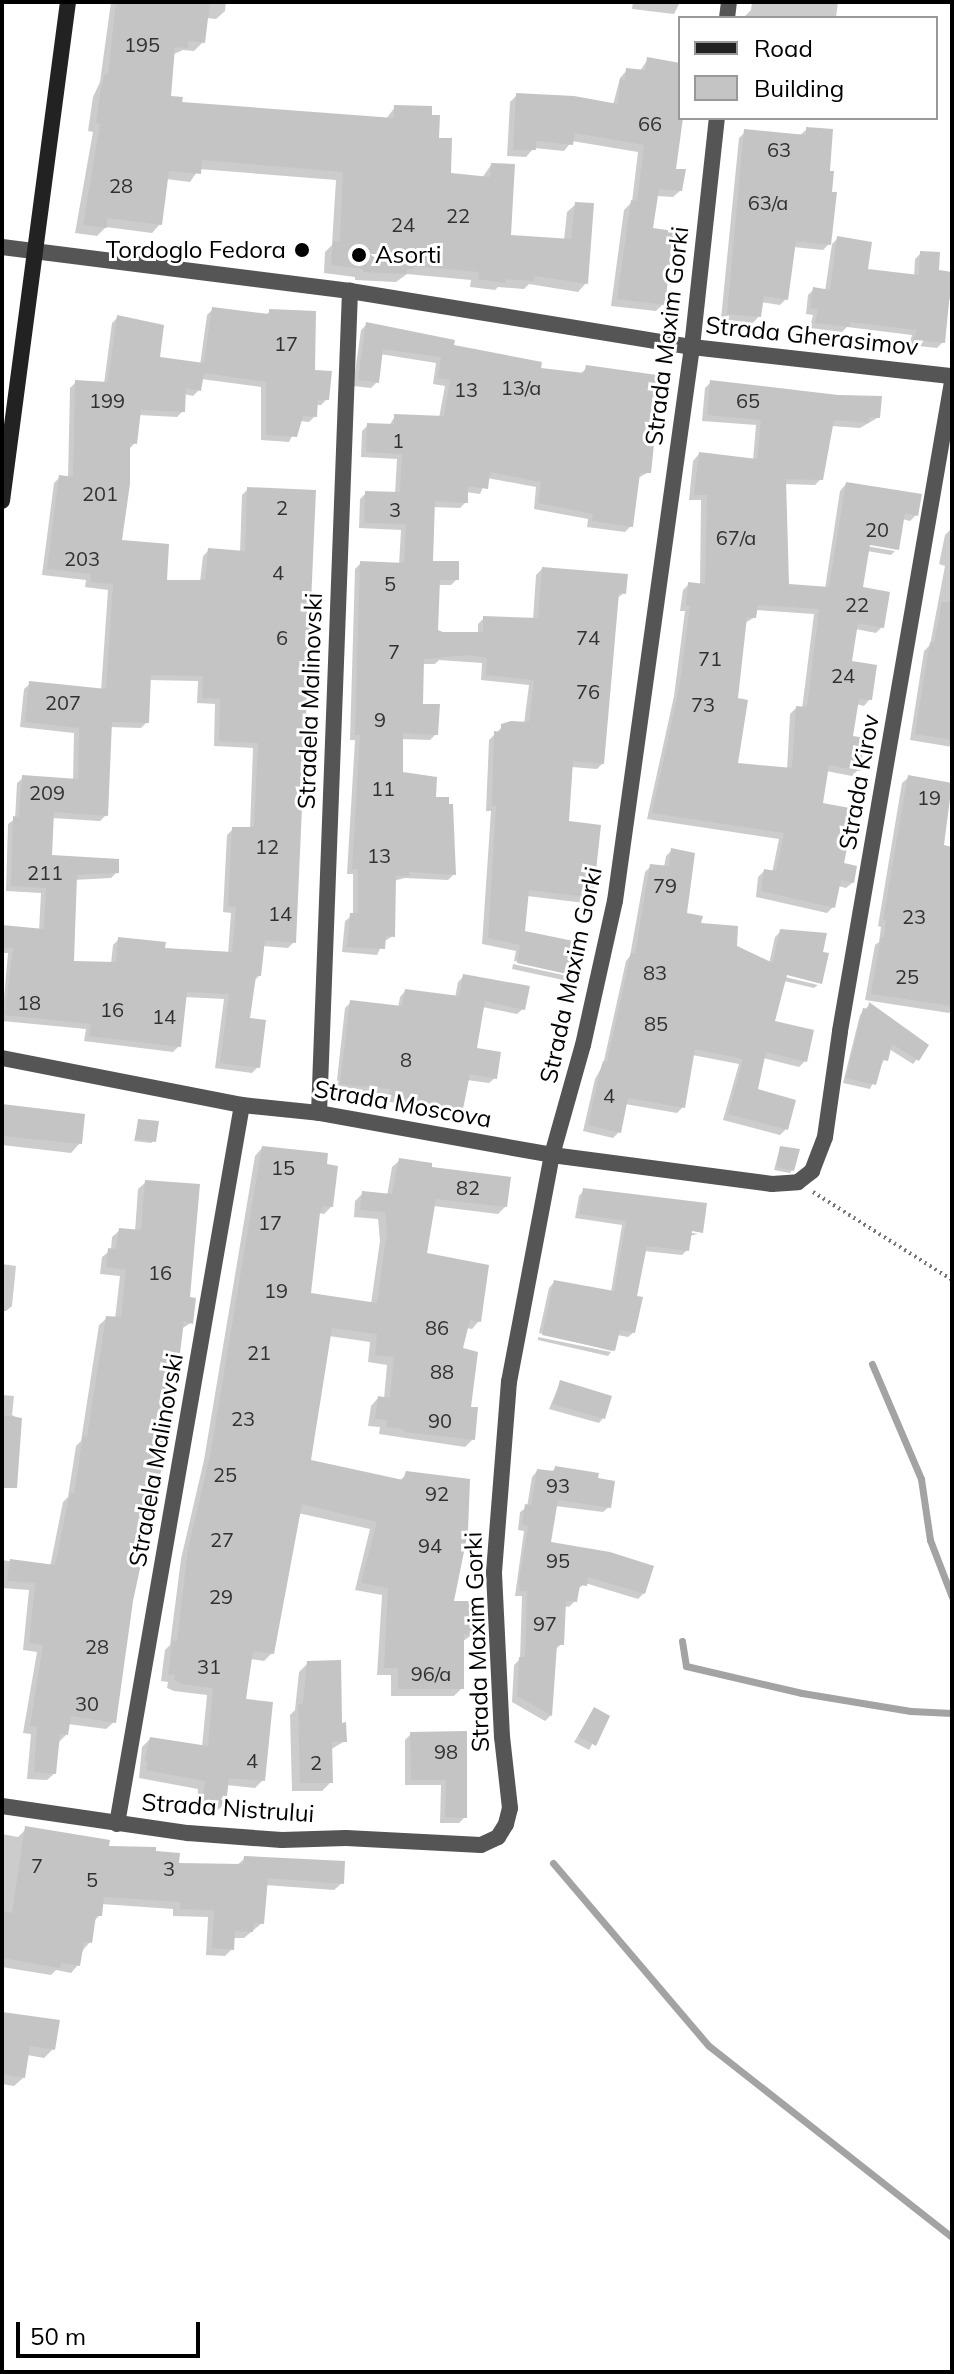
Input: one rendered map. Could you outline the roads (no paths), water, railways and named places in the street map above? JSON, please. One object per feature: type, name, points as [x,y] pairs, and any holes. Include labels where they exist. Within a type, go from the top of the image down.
[{"type":"street","points":[[2,501],[68,2]]},
{"type":"street","name":"Strada Maxim Gorki","points":[[498,1837],[510,1808],[502,1737],[494,1572],[509,1382],[552,1155],[583,1045],[615,901],[692,347],[717,120]]},
{"type":"street","name":"Strada Gherasimov","points":[[2,247],[350,291],[692,347],[952,379]]},
{"type":"street","name":"Stradela Malinovski","points":[[319,1113],[350,291]]},
{"type":"street","name":"Strada Kirov","points":[[798,1182],[812,1171],[825,1137],[840,1031],[952,379]]},
{"type":"street","name":"Strada Moscova","points":[[2,1058],[242,1105],[319,1113],[552,1155],[772,1184],[798,1182]]},
{"type":"street","name":"Stradela Malinovski","points":[[117,1824],[242,1105]]},
{"type":"street","name":"Strada Nistrului","points":[[2,1806],[117,1824],[282,1840],[346,1838],[464,1846],[481,1845],[498,1837]]},
{"type":"waterway","points":[[872,1364],[921,1479],[930,1540],[952,1597]]},
{"type":"waterway","points":[[682,1641],[686,1666],[802,1693],[911,1711],[952,1713]]},
{"type":"waterway","points":[[553,1863],[709,2046],[952,2237]]},
{"type":"place","name":"Tordoglo Fedora","points":[[302,250]]},
{"type":"place","name":"Asorti","points":[[359,255]]}]
